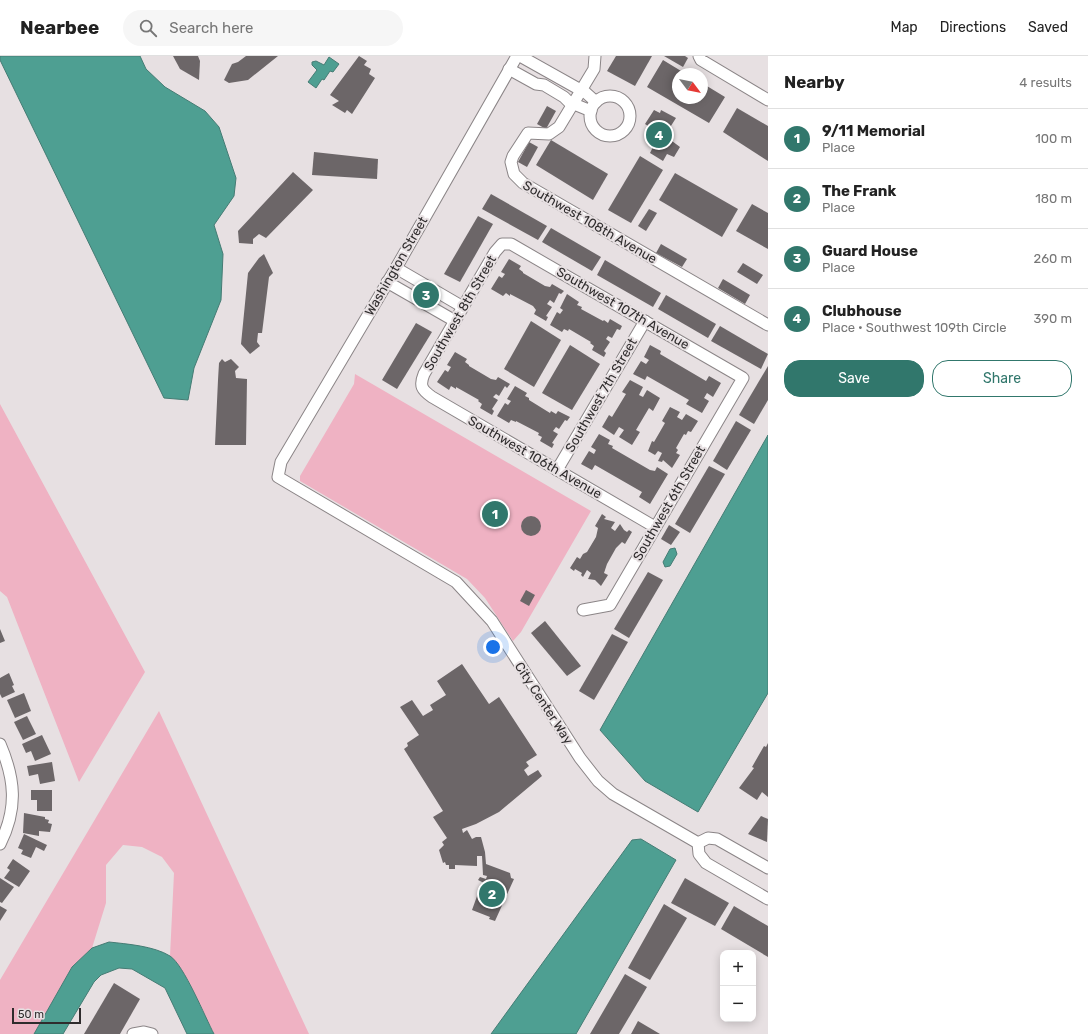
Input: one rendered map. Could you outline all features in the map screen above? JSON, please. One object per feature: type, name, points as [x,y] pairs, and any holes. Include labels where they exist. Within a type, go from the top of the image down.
[{"type":"street","name":"Washington Street","points":[[278,477],[281,462],[396,268],[517,56]]},
{"type":"street","points":[[520,56],[551,74],[575,99],[593,107],[575,99]]},
{"type":"street","points":[[540,84],[541,91],[562,103],[575,99],[594,69],[594,56]]},
{"type":"street","points":[[699,56],[701,60],[768,100]]},
{"type":"street","points":[[509,69],[540,84]]},
{"type":"street","points":[[540,84],[551,74]]},
{"type":"street","name":"Southwest 108th Avenue","points":[[575,99],[563,122],[555,131],[549,134],[528,133],[524,138],[511,162],[514,174],[518,179],[768,325]]},
{"type":"street","name":"Southwest 8th Street","points":[[421,383],[424,374],[462,307],[495,252],[502,244]]},
{"type":"street","name":"Southwest 107th Avenue","points":[[502,244],[511,244],[743,378]]},
{"type":"street","points":[[396,268],[462,307]]},
{"type":"street","points":[[387,282],[455,321]]},
{"type":"street","points":[[429,306],[437,292]]},
{"type":"street","name":"Southwest 7th Street","points":[[557,470],[645,321]]},
{"type":"street","name":"Southwest 6th Street","points":[[583,610],[610,605],[743,378]]},
{"type":"street","name":"Southwest 106th Avenue","points":[[421,383],[424,392],[432,397],[655,527]]},
{"type":"street","name":"City Center Way","points":[[278,477],[456,582],[492,621],[580,758],[598,781],[620,798],[698,843]]},
{"type":"street","points":[[0,744],[13,784],[10,817],[0,844]]},
{"type":"street","points":[[768,868],[717,839],[708,838],[698,843],[699,854],[706,862],[768,899]]},
{"type":"street","points":[[133,1034],[140,1032],[150,1033]]},
{"type":"shaded area","points":[[0,56],[140,56],[146,69],[165,87],[205,111],[219,127],[236,178],[234,196],[214,225],[223,254],[221,300],[194,368],[188,400],[164,398],[0,60]]},
{"type":"shaded area","points":[[329,57],[339,64],[333,72],[330,71],[324,80],[322,79],[316,88],[308,82],[317,70],[312,65],[312,62],[316,61],[324,65]]},
{"type":"shaded area","points":[[355,374],[591,511],[521,632],[513,641],[485,598],[467,579],[300,481],[300,476],[354,384]]},
{"type":"shaded area","points":[[0,404],[145,672],[79,782],[7,597],[0,591]]},
{"type":"shaded area","points":[[768,435],[768,693],[698,812],[645,781],[600,730]]},
{"type":"shaded area","points":[[675,548],[677,554],[670,566],[665,567],[663,562],[670,549]]},
{"type":"shaded area","points":[[159,711],[309,1034],[214,1034],[188,980],[170,956],[174,873],[162,857],[142,847],[123,845],[106,865],[106,903],[92,948],[72,967],[34,1034],[0,1034],[0,980]]},
{"type":"shaded area","points":[[641,839],[676,860],[576,1034],[491,1034],[632,840]]},
{"type":"shaded area","points":[[109,942],[156,950],[170,956],[176,961],[188,980],[214,1034],[187,1034],[165,988],[132,969],[119,968],[101,975],[94,982],[63,1034],[34,1034],[72,967],[92,948]]},
{"type":"building","points":[[173,56],[198,56],[200,61],[199,80],[180,69]]},
{"type":"building","points":[[246,56],[278,56],[248,80],[229,83],[224,80],[232,64],[238,62]]},
{"type":"building","points":[[359,56],[367,61],[364,65],[371,69],[369,74],[375,78],[352,114],[347,110],[345,113],[332,105],[339,101],[330,95]]},
{"type":"building","points":[[616,56],[652,56],[635,86],[607,71]]},
{"type":"building","points":[[664,56],[685,56],[688,58],[683,67]]},
{"type":"building","points":[[663,60],[676,68],[672,68],[672,102],[647,87]]},
{"type":"building","points":[[708,87],[725,97],[709,123],[676,104],[708,104]]},
{"type":"building","points":[[547,106],[556,111],[546,129],[537,124]]},
{"type":"building","points":[[737,108],[768,126],[768,161],[723,132]]},
{"type":"building","points":[[654,110],[660,113],[661,110],[676,118],[669,129],[671,133],[668,138],[680,147],[674,157],[667,154],[663,161],[650,153],[654,145],[649,142],[648,136],[651,128],[645,124]]},
{"type":"building","points":[[551,140],[608,174],[593,200],[536,165]]},
{"type":"building","points":[[529,142],[538,147],[527,167],[518,162]]},
{"type":"building","points":[[314,152],[378,159],[377,179],[312,175]]},
{"type":"building","points":[[640,156],[663,170],[631,223],[608,210]]},
{"type":"building","points":[[293,172],[313,190],[266,238],[259,234],[253,239],[253,244],[239,243],[238,231]]},
{"type":"building","points":[[675,173],[738,209],[722,237],[659,200]]},
{"type":"building","points":[[491,194],[547,226],[538,240],[482,209]]},
{"type":"building","points":[[752,204],[768,213],[768,249],[736,231]]},
{"type":"building","points":[[649,209],[657,213],[646,231],[638,226]]},
{"type":"building","points":[[478,216],[493,224],[460,282],[444,274]]},
{"type":"building","points":[[551,228],[601,257],[592,271],[542,242]]},
{"type":"building","points":[[661,244],[687,259],[682,267],[656,253]]},
{"type":"building","points":[[264,254],[273,273],[269,277],[262,333],[258,333],[257,342],[260,346],[250,354],[241,344],[248,273],[259,258]]},
{"type":"building","points":[[509,259],[521,266],[519,269],[523,273],[545,286],[550,287],[552,284],[564,291],[561,294],[559,293],[554,303],[550,300],[547,304],[552,307],[546,316],[548,317],[546,321],[534,314],[536,310],[533,306],[510,294],[510,296],[506,293],[503,296],[491,289],[499,276],[502,278],[505,274],[501,272]]},
{"type":"building","points":[[605,260],[661,293],[653,307],[597,275]]},
{"type":"building","points":[[743,263],[763,275],[757,284],[737,272]]},
{"type":"building","points":[[723,279],[750,295],[745,304],[718,288]]},
{"type":"building","points":[[423,291],[431,295],[428,299],[421,294]]},
{"type":"building","points":[[567,294],[579,302],[577,305],[582,307],[581,309],[603,321],[604,320],[608,323],[610,319],[622,326],[620,330],[617,329],[612,338],[608,336],[606,339],[610,342],[604,351],[606,353],[604,357],[592,350],[594,346],[590,343],[591,342],[569,329],[568,331],[564,329],[562,332],[550,325],[557,312],[560,314],[563,310],[560,308]]},
{"type":"building","points":[[666,295],[716,324],[708,338],[658,309]]},
{"type":"building","points":[[531,321],[561,340],[534,387],[504,369]]},
{"type":"building","points":[[416,323],[432,332],[397,389],[382,380]]},
{"type":"building","points":[[720,326],[768,354],[761,369],[711,341]]},
{"type":"building","points":[[570,345],[600,364],[572,410],[542,393]]},
{"type":"building","points":[[650,345],[661,351],[660,354],[706,381],[709,376],[721,383],[713,397],[707,393],[704,398],[709,401],[702,413],[686,404],[689,400],[647,376],[645,380],[633,374],[641,361],[646,364],[649,360],[644,357]]},
{"type":"building","points":[[455,352],[467,359],[465,362],[469,366],[491,379],[496,380],[498,377],[510,384],[507,388],[505,386],[499,396],[496,394],[493,397],[498,400],[492,409],[494,411],[492,415],[480,408],[482,404],[478,401],[479,400],[456,387],[456,389],[451,386],[449,390],[437,382],[445,370],[448,372],[451,367],[447,365]]},
{"type":"building","points":[[222,359],[225,362],[231,359],[239,367],[235,371],[236,378],[247,379],[246,445],[215,445],[219,363]]},
{"type":"building","points":[[768,366],[768,400],[754,424],[739,415]]},
{"type":"building","points":[[630,380],[643,387],[639,395],[643,397],[647,390],[660,398],[653,411],[649,408],[636,430],[640,432],[632,445],[619,437],[624,430],[619,427],[614,435],[602,427],[609,415],[612,417],[626,394],[622,392]]},
{"type":"building","points":[[515,386],[527,393],[525,396],[529,398],[529,400],[550,413],[551,411],[556,414],[558,411],[570,417],[567,421],[565,420],[559,429],[556,427],[553,431],[558,434],[552,443],[554,444],[552,448],[540,441],[542,437],[538,435],[539,433],[516,421],[511,420],[509,423],[497,416],[505,403],[508,405],[511,401],[507,399]]},
{"type":"building","points":[[670,407],[680,412],[677,417],[682,420],[686,414],[698,421],[691,432],[688,431],[686,435],[684,434],[676,448],[678,450],[676,453],[680,455],[672,468],[663,460],[662,462],[658,461],[662,453],[658,451],[655,455],[648,451],[652,441],[654,442],[665,423],[662,421]]},
{"type":"building","points":[[736,421],[751,430],[727,470],[713,461]]},
{"type":"building","points":[[599,434],[610,440],[608,444],[613,446],[612,448],[650,470],[655,471],[657,467],[668,474],[650,504],[639,497],[642,492],[595,465],[592,470],[581,464],[589,451],[594,454],[596,450],[591,447]]},
{"type":"building","points":[[709,466],[725,474],[690,533],[675,524]]},
{"type":"building","points":[[602,514],[606,517],[604,519],[615,522],[611,528],[615,531],[620,524],[627,532],[629,530],[632,532],[625,544],[622,542],[616,548],[607,564],[604,573],[608,575],[601,586],[595,580],[588,579],[591,573],[587,570],[583,577],[581,575],[582,573],[575,569],[574,571],[570,568],[577,557],[580,559],[583,554],[587,552],[596,537],[598,528],[595,526]]},
{"type":"building","points":[[531,516],[538,519],[541,526],[538,533],[531,536],[524,533],[521,526],[524,519]]},
{"type":"building","points":[[669,525],[680,532],[671,545],[661,539]]},
{"type":"building","points":[[648,572],[663,580],[629,638],[614,629]]},
{"type":"building","points":[[526,590],[535,595],[529,606],[520,601]]},
{"type":"building","points":[[545,621],[581,666],[567,676],[531,633]]},
{"type":"building","points":[[0,629],[5,641],[0,643]]},
{"type":"building","points":[[612,634],[628,642],[594,700],[579,691]]},
{"type":"building","points":[[462,664],[489,704],[499,697],[537,755],[526,762],[529,766],[524,770],[528,776],[538,770],[542,776],[499,812],[476,824],[462,829],[463,833],[467,830],[472,839],[481,837],[485,852],[486,864],[510,873],[511,878],[514,879],[495,921],[489,919],[490,917],[472,910],[481,885],[483,886],[484,883],[478,880],[480,877],[486,879],[487,876],[483,875],[482,856],[477,856],[477,866],[455,865],[455,869],[449,869],[449,865],[446,865],[445,862],[443,863],[439,850],[444,845],[442,842],[447,838],[433,817],[443,811],[404,749],[408,746],[407,743],[419,735],[400,707],[412,700],[423,716],[433,710],[430,705],[446,695],[437,681]]},
{"type":"building","points":[[9,673],[15,692],[2,698],[0,694],[0,678]]},
{"type":"building","points":[[24,693],[31,711],[15,718],[7,700]]},
{"type":"building","points":[[27,716],[36,734],[23,740],[14,722]]},
{"type":"building","points":[[42,735],[51,754],[35,761],[31,751],[26,753],[22,744]]},
{"type":"building","points":[[768,743],[768,797],[762,792],[757,800],[739,788],[754,768],[752,767],[764,746],[766,747]]},
{"type":"building","points":[[52,762],[55,781],[40,784],[38,774],[29,776],[27,766]]},
{"type":"building","points":[[31,790],[52,790],[52,811],[37,811],[37,800],[31,800]]},
{"type":"building","points":[[24,813],[45,817],[45,819],[49,820],[48,823],[52,824],[50,832],[39,831],[39,836],[23,833]]},
{"type":"building","points":[[761,816],[768,819],[767,842],[748,834]]},
{"type":"building","points":[[24,834],[47,845],[44,851],[36,847],[31,858],[21,854],[23,850],[18,848]]},
{"type":"building","points":[[13,859],[30,871],[19,887],[4,878],[10,870],[7,868]]},
{"type":"building","points":[[0,878],[14,887],[2,903],[0,902]]},
{"type":"building","points":[[685,878],[729,903],[715,926],[671,903]]},
{"type":"building","points":[[664,904],[687,918],[650,980],[628,968]]},
{"type":"building","points":[[0,906],[7,910],[0,921]]},
{"type":"building","points":[[734,906],[768,926],[768,957],[721,929]]},
{"type":"building","points":[[625,974],[647,987],[619,1034],[590,1034]]},
{"type":"building","points":[[114,983],[140,999],[120,1034],[84,1034]]},
{"type":"building","points":[[638,1021],[660,1034],[631,1034]]},
{"type":"place","name":"Clubhouse","points":[[659,135]]},
{"type":"place","name":"Guard House","points":[[426,295]]},
{"type":"place","name":"9/11 Memorial","points":[[495,514]]},
{"type":"place","name":"The Frank","points":[[492,894]]}]
